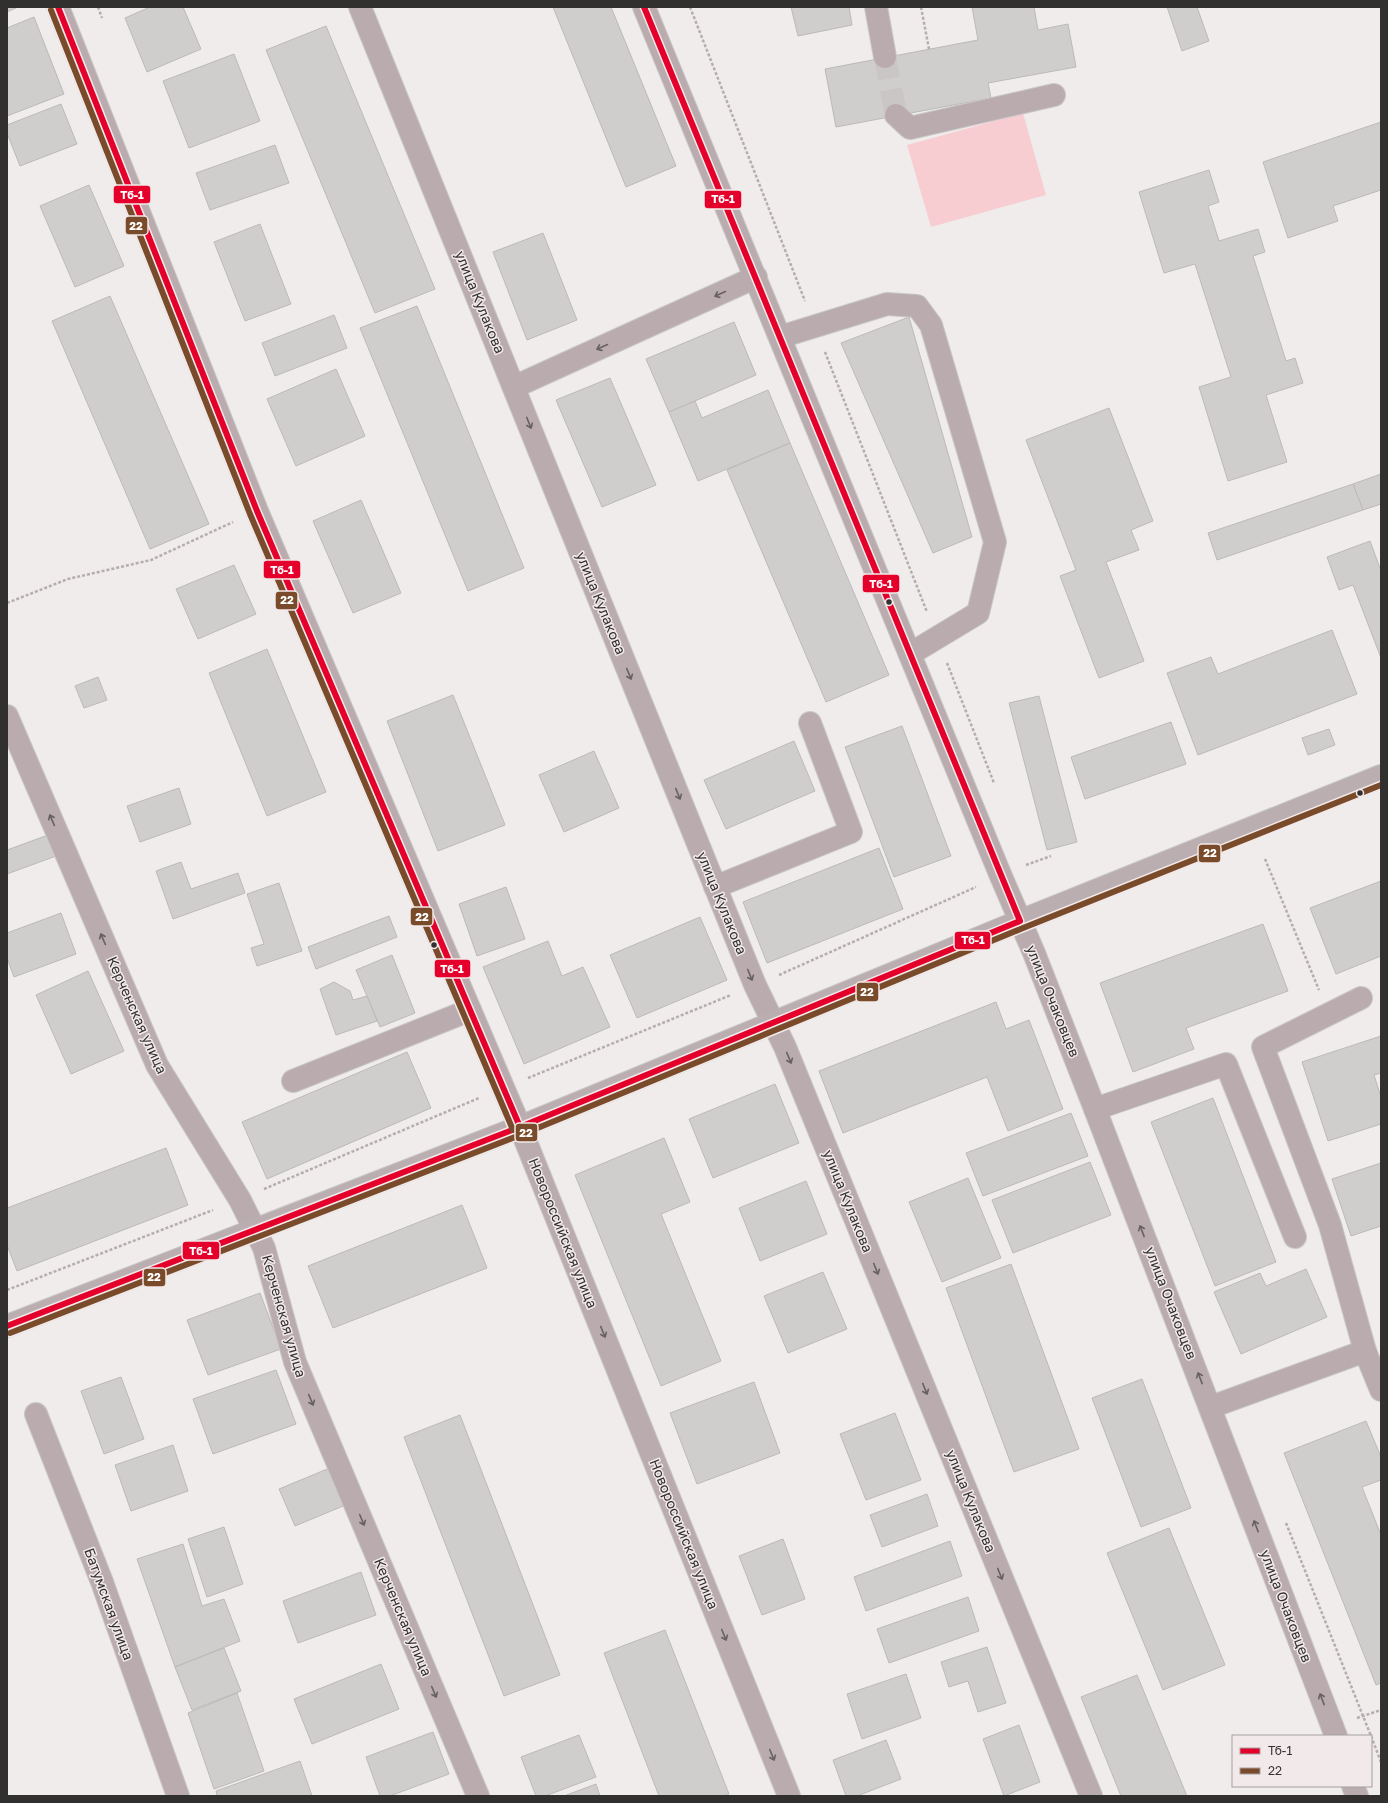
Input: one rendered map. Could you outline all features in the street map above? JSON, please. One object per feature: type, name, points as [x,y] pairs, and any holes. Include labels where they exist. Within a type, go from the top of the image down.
[{"type":"main road","points":[[7,1326],[256,1231],[520,1127],[1020,921],[1381,776]]},
{"type":"street","name":"Новороссийская улица","points":[[58,7],[257,511],[504,1088],[789,1796]]},
{"type":"street","name":"улица Кулакова","points":[[360,7],[755,985],[785,1047],[1091,1796]]},
{"type":"street","name":"улица Очаковцев","points":[[644,7],[1020,921],[1211,1408],[1336,1735]]},
{"type":"street","points":[[876,7],[886,57]]},
{"type":"street","points":[[896,115],[910,128],[1054,95]]},
{"type":"street","points":[[514,387],[756,278]]},
{"type":"street","points":[[780,337],[887,304],[917,306],[931,325],[995,542],[978,612],[910,654]]},
{"type":"street","name":"Керченская улица","points":[[7,716],[158,1065],[240,1200],[264,1248],[295,1362],[478,1796]]},
{"type":"street","points":[[715,887],[851,832],[810,723]]},
{"type":"street","points":[[1361,998],[1262,1047],[1330,1225],[1365,1351],[1381,1390]]},
{"type":"street","points":[[294,1081],[470,1010]]},
{"type":"street","points":[[1095,1109],[1226,1064],[1295,1237]]},
{"type":"street","points":[[1211,1408],[1365,1351]]},
{"type":"street","name":"Батумская улица","points":[[36,1414],[102,1582],[178,1796]]},
{"type":"path","points":[[98,7],[102,18]]},
{"type":"path","points":[[690,7],[995,784]]},
{"type":"path","points":[[921,7],[929,49]]},
{"type":"path","points":[[7,602],[68,579],[151,560],[257,511]]},
{"type":"path","points":[[240,1200],[504,1088],[755,985],[983,884],[1000,874],[1051,856]]},
{"type":"path","points":[[1024,857],[1027,865]]},
{"type":"path","points":[[1265,860],[1310,966]]},
{"type":"path","points":[[7,1290],[204,1213]]},
{"type":"path","points":[[1372,1739],[1381,1762]]},
{"type":"shaded area","points":[[1023,113],[1046,195],[931,227],[907,145]]},
{"type":"building","points":[[7,7],[18,7],[7,12]]},
{"type":"building","points":[[150,7],[183,7],[201,49],[147,72],[125,18]]},
{"type":"building","points":[[553,7],[611,7],[676,166],[626,187]]},
{"type":"building","points":[[791,7],[849,7],[852,25],[798,36]]},
{"type":"building","points":[[972,7],[1034,7],[1038,30],[1068,24],[1076,67],[988,83],[991,98],[836,127],[825,69],[978,40]]},
{"type":"building","points":[[1167,7],[1197,7],[1209,41],[1182,51]]},
{"type":"building","points":[[34,17],[64,94],[7,116],[7,28]]},
{"type":"building","points":[[326,26],[435,289],[375,313],[266,50]]},
{"type":"building","points":[[234,54],[260,121],[189,148],[163,81]]},
{"type":"building","points":[[61,104],[77,144],[20,166],[7,133],[7,125]]},
{"type":"building","points":[[1381,122],[1381,190],[1333,206],[1338,221],[1288,238],[1263,162]]},
{"type":"building","points":[[275,145],[289,183],[210,210],[196,173]]},
{"type":"building","points":[[1209,170],[1219,202],[1208,206],[1219,241],[1258,229],[1265,252],[1253,256],[1286,361],[1295,358],[1303,383],[1266,395],[1287,462],[1228,481],[1199,387],[1231,377],[1195,264],[1164,273],[1139,192]]},
{"type":"building","points":[[89,185],[124,266],[75,287],[40,206]]},
{"type":"building","points":[[260,224],[291,304],[245,321],[214,242]]},
{"type":"building","points":[[543,233],[577,320],[527,340],[493,252]]},
{"type":"building","points":[[110,296],[209,524],[150,549],[52,321]]},
{"type":"building","points":[[417,306],[524,568],[468,591],[360,328]]},
{"type":"building","points":[[334,315],[347,348],[275,376],[262,343]]},
{"type":"building","points":[[909,317],[972,537],[933,553],[841,343]]},
{"type":"building","points":[[734,322],[756,375],[669,412],[646,359]]},
{"type":"building","points":[[336,369],[365,436],[296,466],[267,399]]},
{"type":"building","points":[[610,378],[656,485],[602,507],[556,400]]},
{"type":"building","points":[[768,390],[790,443],[698,481],[669,412],[695,401],[702,418]]},
{"type":"building","points":[[1109,408],[1153,521],[1131,530],[1139,550],[1106,562],[1144,661],[1099,678],[1060,576],[1076,570],[1026,440]]},
{"type":"building","points":[[790,443],[889,675],[826,702],[727,470]]},
{"type":"building","points":[[1381,474],[1381,504],[1363,510],[1353,484]]},
{"type":"building","points":[[1353,484],[1363,510],[1217,560],[1208,533]]},
{"type":"building","points":[[361,500],[401,593],[353,613],[313,521]]},
{"type":"building","points":[[1370,541],[1381,571],[1381,658],[1353,585],[1339,590],[1327,557]]},
{"type":"building","points":[[234,565],[256,614],[198,639],[176,589]]},
{"type":"building","points":[[1332,630],[1357,694],[1198,755],[1167,673],[1211,657],[1218,674]]},
{"type":"building","points":[[267,649],[326,792],[267,816],[209,673]]},
{"type":"building","points":[[98,677],[107,700],[84,708],[75,686]]},
{"type":"building","points":[[453,695],[505,825],[438,851],[387,721]]},
{"type":"building","points":[[1039,696],[1077,842],[1047,850],[1009,703]]},
{"type":"building","points":[[1171,722],[1186,764],[1085,799],[1071,757]]},
{"type":"building","points":[[902,726],[951,856],[894,877],[845,747]]},
{"type":"building","points":[[1329,729],[1335,745],[1308,755],[1302,738]]},
{"type":"building","points":[[794,741],[815,791],[726,829],[704,780]]},
{"type":"building","points":[[594,751],[619,808],[564,832],[539,775]]},
{"type":"building","points":[[179,788],[191,824],[140,842],[127,806]]},
{"type":"building","points":[[48,835],[56,856],[7,874],[7,850]]},
{"type":"building","points":[[879,848],[903,909],[767,963],[743,902]]},
{"type":"building","points":[[181,862],[191,889],[238,873],[245,893],[173,919],[156,871]]},
{"type":"building","points":[[1381,881],[1381,956],[1336,974],[1310,908]]},
{"type":"building","points":[[279,883],[302,951],[257,966],[251,948],[264,944],[247,894]]},
{"type":"building","points":[[506,887],[525,939],[477,956],[459,904]]},
{"type":"building","points":[[61,913],[76,954],[14,977],[7,958],[7,933]]},
{"type":"building","points":[[389,916],[397,937],[316,969],[308,947]]},
{"type":"building","points":[[700,917],[727,980],[637,1018],[610,955]]},
{"type":"building","points":[[1263,924],[1288,991],[1186,1028],[1194,1049],[1133,1072],[1100,983]]},
{"type":"building","points":[[548,941],[562,976],[583,967],[610,1027],[524,1064],[483,967]]},
{"type":"building","points":[[392,955],[415,1013],[380,1027],[356,970]]},
{"type":"building","points":[[88,971],[124,1051],[71,1074],[36,995]]},
{"type":"building","points":[[334,982],[350,991],[353,1000],[367,996],[377,1021],[336,1035],[320,989]]},
{"type":"building","points":[[996,1002],[1006,1029],[1029,1020],[1063,1109],[1008,1131],[987,1077],[843,1133],[819,1071]]},
{"type":"building","points":[[1381,1036],[1381,1073],[1374,1075],[1381,1097],[1381,1124],[1328,1141],[1302,1062]]},
{"type":"building","points":[[407,1052],[431,1108],[267,1179],[242,1122]]},
{"type":"building","points":[[775,1084],[799,1143],[713,1178],[689,1119]]},
{"type":"building","points":[[1213,1098],[1276,1262],[1215,1286],[1151,1122]]},
{"type":"building","points":[[1071,1113],[1088,1156],[983,1196],[966,1153]]},
{"type":"building","points":[[664,1138],[690,1202],[661,1214],[721,1361],[661,1386],[575,1175]]},
{"type":"building","points":[[166,1148],[188,1205],[17,1271],[7,1245],[7,1208]]},
{"type":"building","points":[[1090,1162],[1111,1215],[1013,1253],[992,1200]]},
{"type":"building","points":[[1381,1163],[1381,1226],[1351,1236],[1332,1179]]},
{"type":"building","points":[[968,1178],[1001,1258],[942,1282],[909,1202]]},
{"type":"building","points":[[806,1181],[827,1234],[760,1261],[739,1208]]},
{"type":"building","points":[[462,1205],[487,1268],[333,1328],[308,1266]]},
{"type":"building","points":[[1011,1264],[1079,1449],[1014,1472],[946,1288]]},
{"type":"building","points":[[1306,1269],[1327,1317],[1241,1354],[1214,1292],[1260,1273],[1266,1286]]},
{"type":"building","points":[[823,1272],[847,1329],[788,1353],[764,1296]]},
{"type":"building","points":[[260,1293],[281,1349],[208,1375],[187,1320]]},
{"type":"building","points":[[276,1370],[296,1424],[213,1454],[193,1399]]},
{"type":"building","points":[[121,1377],[144,1439],[104,1454],[81,1391]]},
{"type":"building","points":[[1142,1379],[1191,1508],[1141,1527],[1092,1398]]},
{"type":"building","points":[[754,1382],[780,1453],[697,1484],[670,1413]]},
{"type":"building","points":[[895,1413],[921,1480],[866,1500],[840,1434]]},
{"type":"building","points":[[460,1415],[560,1675],[504,1696],[404,1437]]},
{"type":"building","points":[[1366,1421],[1381,1457],[1381,1480],[1362,1487],[1381,1535],[1381,1683],[1376,1685],[1284,1453]]},
{"type":"building","points":[[173,1445],[188,1491],[131,1511],[115,1465]]},
{"type":"building","points":[[332,1467],[348,1504],[295,1526],[279,1489]]},
{"type":"building","points":[[927,1494],[938,1526],[882,1547],[870,1515]]},
{"type":"building","points":[[224,1527],[243,1584],[207,1597],[188,1539]]},
{"type":"building","points":[[1169,1528],[1225,1665],[1163,1690],[1107,1553]]},
{"type":"building","points":[[783,1539],[805,1599],[762,1615],[739,1556]]},
{"type":"building","points":[[950,1541],[962,1576],[866,1611],[854,1577]]},
{"type":"building","points":[[183,1544],[202,1606],[224,1599],[240,1641],[175,1667],[137,1559]]},
{"type":"building","points":[[361,1572],[376,1615],[298,1643],[283,1601]]},
{"type":"building","points":[[968,1597],[979,1631],[889,1663],[877,1629]]},
{"type":"building","points":[[665,1630],[729,1794],[725,1796],[659,1796],[604,1653]]},
{"type":"building","points":[[987,1647],[1006,1703],[978,1712],[968,1681],[949,1687],[941,1662]]},
{"type":"building","points":[[224,1648],[241,1691],[192,1710],[175,1667]]},
{"type":"building","points":[[381,1664],[399,1709],[312,1744],[294,1699]]},
{"type":"building","points":[[906,1674],[921,1718],[862,1739],[847,1694]]},
{"type":"building","points":[[1137,1675],[1187,1796],[1121,1796],[1081,1697]]},
{"type":"building","points":[[237,1693],[264,1771],[214,1789],[188,1713]]},
{"type":"building","points":[[1019,1725],[1040,1782],[1004,1796],[983,1739]]},
{"type":"building","points":[[433,1732],[449,1774],[390,1796],[380,1796],[366,1757]]},
{"type":"building","points":[[579,1735],[596,1777],[545,1796],[536,1796],[521,1757]]},
{"type":"building","points":[[886,1740],[901,1779],[857,1796],[846,1796],[833,1760]]},
{"type":"building","points":[[300,1761],[312,1796],[217,1796],[216,1791]]},
{"type":"building","points":[[596,1784],[600,1796],[564,1796]]},
{"type":"tunnel","points":[[885,57],[896,115]]},
{"type":"transit line","name":"Тб-1","points":[[58,7],[257,511],[520,1127]]},
{"type":"transit line","name":"Тб-1","points":[[7,1326],[520,1127],[1020,921],[644,7]]},
{"type":"transit line","name":"22","points":[[51,10],[250,514],[513,1130]]},
{"type":"transit line","name":"22","points":[[10,1333],[523,1134],[1023,928],[1381,785]]}]
